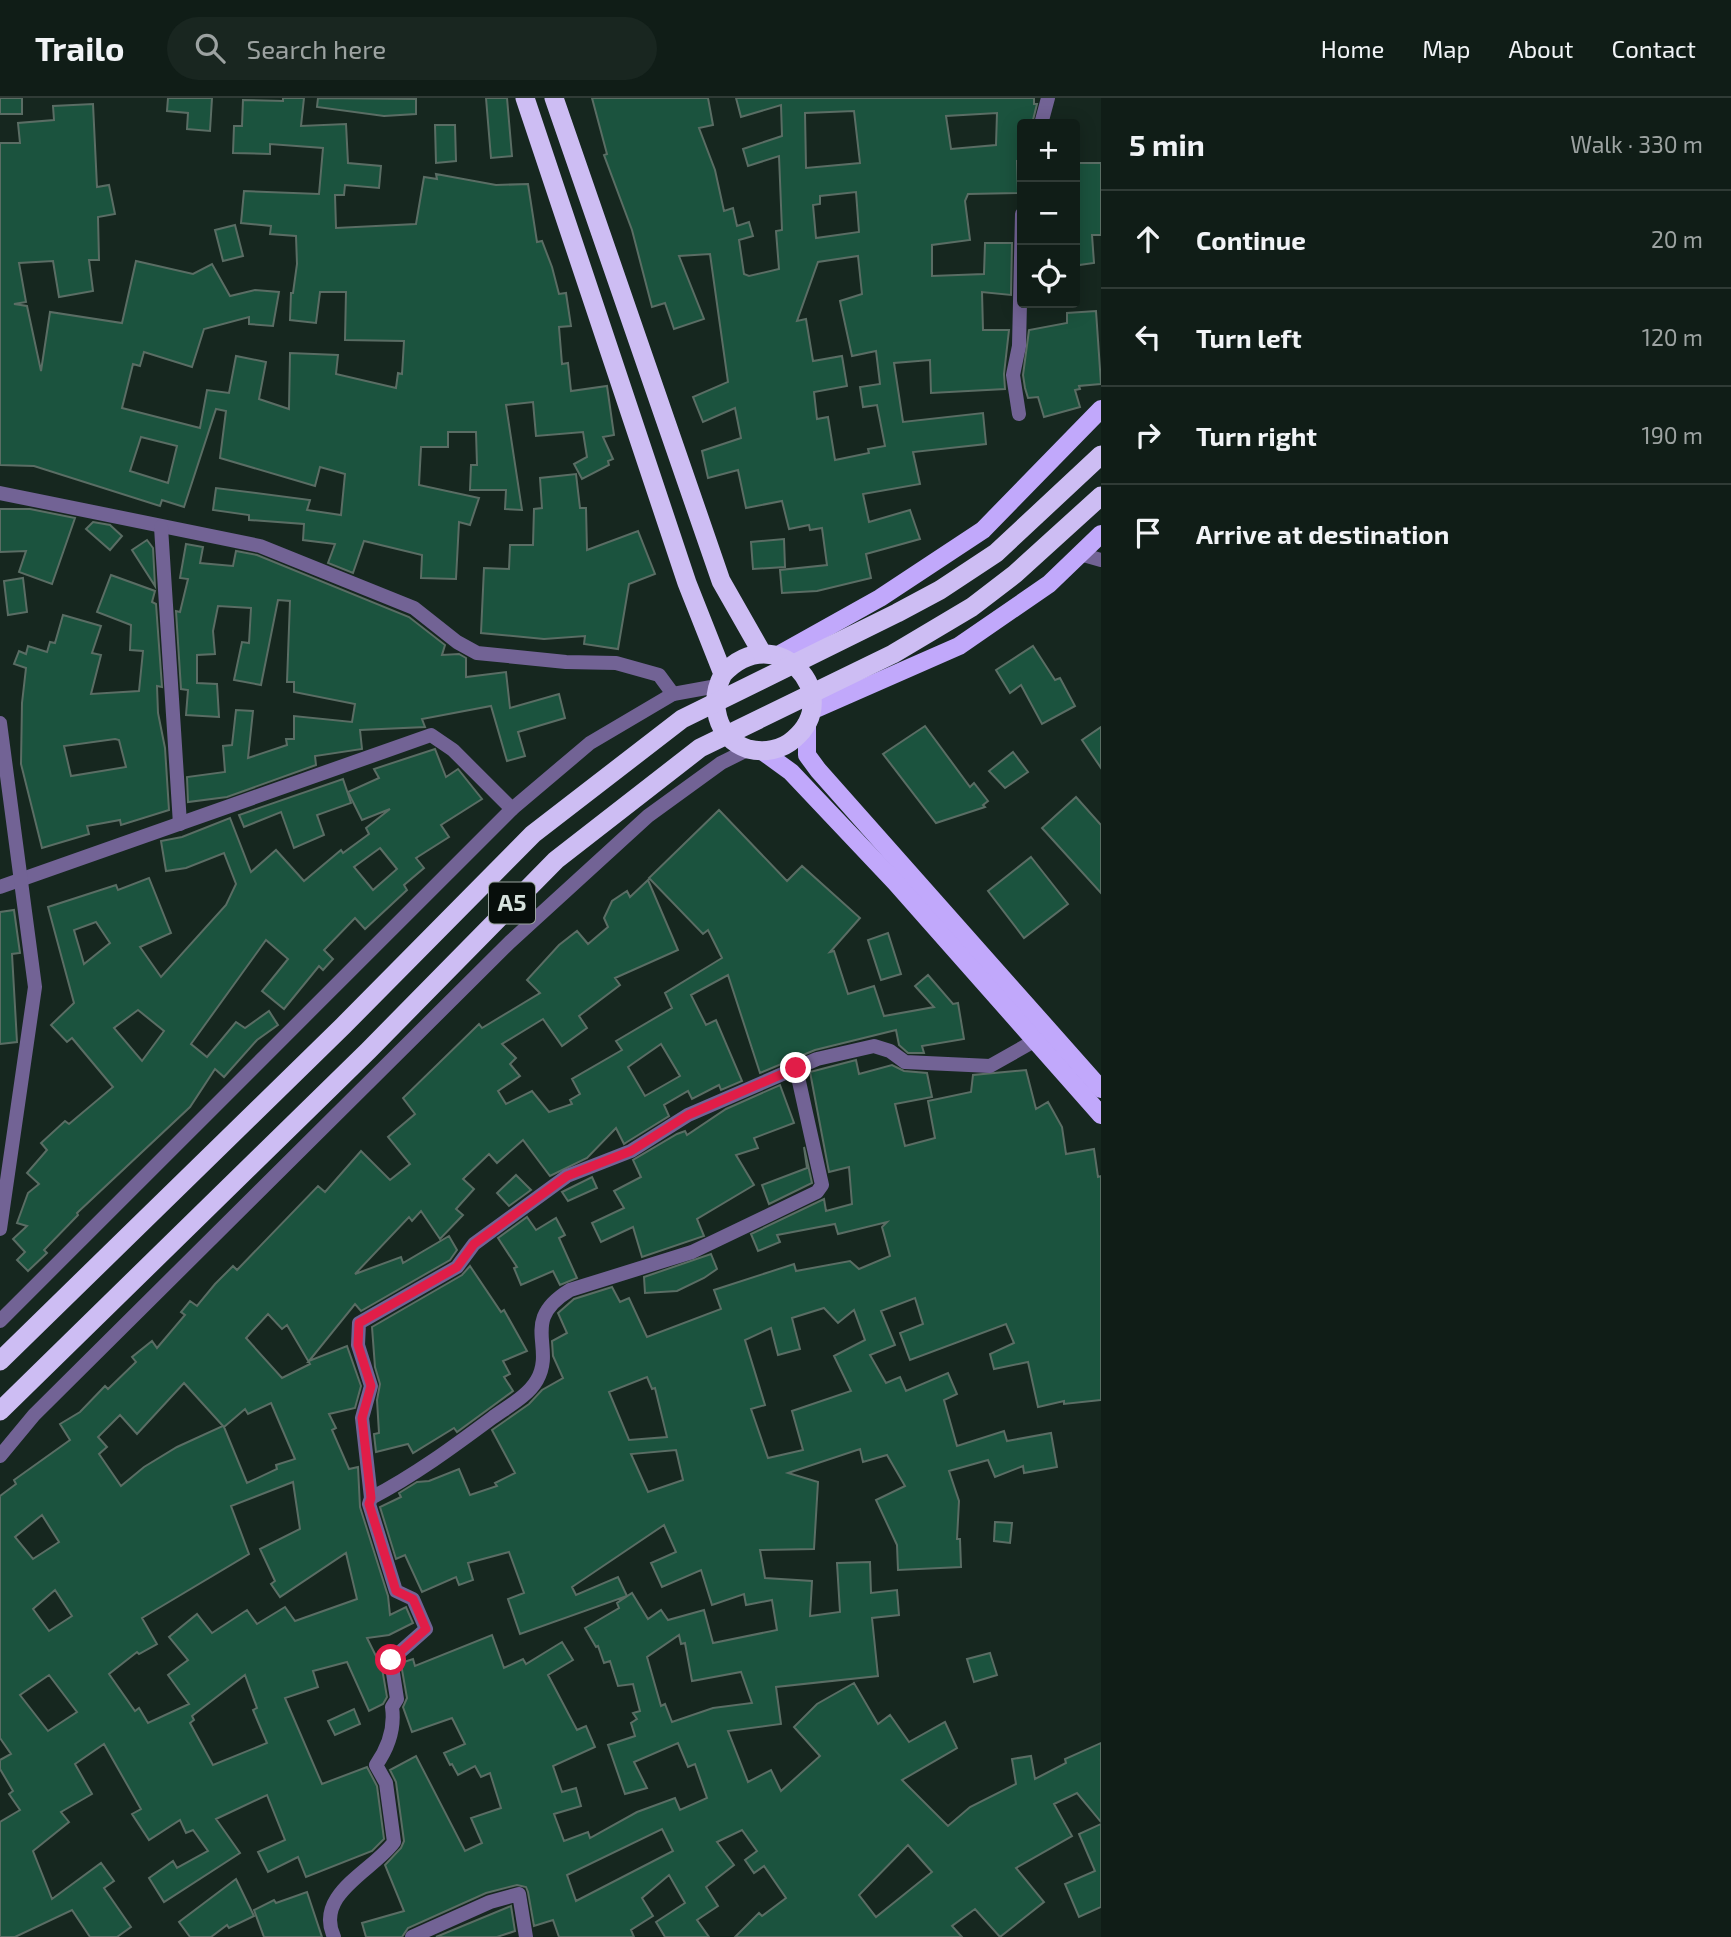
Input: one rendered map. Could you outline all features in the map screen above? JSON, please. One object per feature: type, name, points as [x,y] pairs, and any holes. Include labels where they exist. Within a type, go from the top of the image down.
[{"type":"highway","points":[[524,98],[720,680],[717,718],[724,732],[755,750],[789,744],[809,717],[812,698],[804,674],[792,662],[770,654],[747,655],[720,680]]},
{"type":"highway","points":[[554,98],[721,582],[770,654]]},
{"type":"highway","name":"A5","points":[[0,1361],[344,1026],[533,834],[682,719],[897,613],[940,590],[996,553],[1101,455]]},
{"type":"highway","name":"A5","points":[[0,1411],[368,1051],[556,860],[699,748],[893,654],[972,607],[1016,574],[1101,496]]},
{"type":"main road","points":[[770,654],[880,598],[983,530],[1101,409]]},
{"type":"main road","points":[[1098,1101],[807,755],[809,717],[959,646],[1049,584],[1101,534]]},
{"type":"main road","points":[[755,750],[801,782],[1036,1040],[1098,1101]]},
{"type":"street","points":[[1042,119],[1048,98]]},
{"type":"street","points":[[1018,414],[1013,375],[1019,346],[1021,245]]},
{"type":"street","points":[[0,493],[260,546],[349,579],[414,608],[457,642],[477,653],[566,662],[616,663],[659,675],[673,694]]},
{"type":"street","points":[[161,527],[180,824]]},
{"type":"street","points":[[1080,554],[1101,560]]},
{"type":"street","points":[[0,1321],[512,808],[590,743],[673,694],[720,680]]},
{"type":"street","points":[[0,723],[36,987],[0,1228]]},
{"type":"street","points":[[0,887],[431,735],[453,750],[512,808]]},
{"type":"street","points":[[0,1456],[34,1416],[510,942],[648,816],[721,763],[755,750]]},
{"type":"street","points":[[334,1937],[329,1923],[330,1908],[347,1887],[394,1842],[386,1783],[376,1765],[390,1737],[394,1720],[392,1707],[397,1699],[391,1660],[426,1629],[413,1599],[396,1591],[369,1504],[371,1498],[362,1418],[371,1386],[358,1345],[359,1323],[457,1267],[474,1244],[567,1176],[631,1151],[688,1115],[817,1059],[874,1046],[890,1051],[905,1062],[990,1066],[1036,1040]]},
{"type":"street","points":[[371,1498],[417,1474],[527,1392],[540,1370],[542,1322],[548,1307],[558,1297],[570,1290],[691,1252],[817,1192],[822,1185],[796,1068]]},
{"type":"street","points":[[412,1937],[490,1902],[519,1894],[526,1937]]},
{"type":"building","points":[[0,98],[22,98],[22,114],[0,114]]},
{"type":"building","points":[[168,98],[212,98],[210,131],[187,129],[188,113],[167,111]]},
{"type":"building","points":[[283,98],[304,98],[301,126],[346,124],[348,163],[381,166],[379,188],[345,185],[344,195],[335,195],[336,228],[416,224],[424,177],[437,179],[436,174],[496,185],[528,184],[537,242],[542,241],[559,294],[566,293],[571,326],[559,327],[562,364],[568,363],[571,391],[607,386],[614,435],[603,437],[613,459],[608,461],[609,465],[582,479],[574,464],[587,457],[583,432],[536,436],[533,402],[506,405],[522,510],[505,509],[506,490],[470,490],[471,465],[477,465],[476,432],[448,432],[448,447],[421,447],[419,485],[479,498],[470,525],[459,522],[456,579],[421,578],[422,555],[364,541],[353,573],[328,563],[335,544],[303,540],[304,524],[249,520],[249,515],[213,510],[216,488],[310,500],[307,510],[341,515],[345,474],[320,467],[315,486],[220,458],[226,411],[216,409],[184,507],[162,500],[160,506],[34,466],[0,465],[0,143],[20,143],[18,123],[54,120],[53,106],[93,104],[97,187],[109,185],[115,214],[98,217],[99,260],[89,260],[93,291],[59,297],[53,261],[19,263],[26,302],[14,304],[27,306],[41,371],[50,312],[122,323],[136,261],[193,274],[212,264],[230,296],[255,290],[279,292],[273,326],[249,324],[249,317],[204,329],[192,367],[144,352],[140,366],[133,364],[122,408],[200,428],[207,390],[229,393],[236,356],[266,362],[259,399],[289,409],[290,353],[338,355],[336,374],[396,388],[398,373],[402,374],[404,341],[345,340],[346,292],[320,292],[316,323],[290,320],[291,293],[297,264],[296,236],[270,234],[271,226],[241,223],[244,191],[319,194],[323,148],[270,144],[270,154],[233,153],[234,126],[242,126],[243,100],[283,101]],"holes":[[[141,437],[177,446],[168,483],[130,471]]]},
{"type":"building","points":[[318,98],[416,99],[416,114],[384,116],[317,107]]},
{"type":"building","points":[[486,98],[507,98],[512,156],[491,158]]},
{"type":"building","points":[[592,98],[708,98],[713,125],[699,128],[715,170],[724,211],[733,208],[737,226],[749,222],[753,236],[739,240],[744,274],[749,276],[779,269],[776,231],[782,230],[779,156],[748,166],[743,149],[782,136],[781,105],[741,117],[736,98],[1034,98],[1034,104],[1037,104],[1033,119],[1017,119],[1017,193],[968,194],[965,201],[970,240],[932,245],[932,276],[984,274],[985,243],[1012,243],[1011,295],[982,292],[983,330],[1009,330],[1005,389],[931,393],[930,360],[894,363],[903,422],[983,413],[986,444],[913,452],[920,484],[863,494],[869,522],[910,510],[920,539],[866,554],[871,578],[817,591],[782,593],[780,570],[827,565],[822,528],[810,530],[809,525],[789,529],[782,501],[746,508],[738,470],[708,478],[702,451],[741,438],[735,408],[703,422],[693,397],[728,382],[710,254],[679,256],[704,319],[674,329],[665,303],[652,307],[632,230],[604,155],[607,154]],"holes":[[[854,111],[860,163],[806,168],[805,113]],[[997,113],[996,145],[951,149],[946,116]],[[856,192],[859,232],[816,238],[813,205],[820,204],[820,196]],[[858,256],[862,294],[840,301],[852,356],[876,351],[880,384],[860,387],[863,407],[877,405],[885,446],[868,449],[869,453],[835,460],[828,417],[817,419],[814,392],[847,386],[842,356],[813,361],[806,319],[797,321],[818,262]]]},
{"type":"building","points":[[435,125],[455,125],[456,161],[436,163]]},
{"type":"building","points":[[1080,163],[1101,163],[1101,235],[1092,235],[1094,263],[1080,265]]},
{"type":"building","points":[[235,225],[243,256],[223,261],[215,230]]},
{"type":"building","points":[[1096,311],[1101,384],[1079,386],[1080,389],[1075,390],[1080,407],[1044,417],[1038,397],[1028,398],[1025,388],[1023,375],[1029,330],[1067,323],[1067,313]]},
{"type":"building","points":[[576,474],[580,508],[586,508],[587,550],[638,531],[655,574],[629,584],[618,649],[584,644],[585,636],[544,639],[481,633],[484,568],[509,569],[510,545],[533,545],[534,509],[542,508],[540,478]]},
{"type":"building","points":[[0,509],[30,509],[75,518],[52,584],[19,572],[26,551],[0,552]]},
{"type":"building","points":[[93,522],[110,525],[122,536],[110,550],[86,529]]},
{"type":"building","points":[[784,539],[785,567],[753,569],[751,542]]},
{"type":"building","points":[[147,540],[153,548],[155,586],[132,550]]},
{"type":"building","points":[[186,544],[203,547],[200,563],[233,566],[236,551],[257,555],[409,617],[445,645],[442,655],[459,654],[466,658],[466,677],[506,672],[510,708],[559,694],[565,718],[518,732],[525,756],[507,761],[491,706],[422,719],[425,727],[360,730],[362,749],[315,756],[316,765],[227,797],[188,802],[187,777],[225,772],[223,746],[232,745],[236,710],[253,711],[248,758],[287,745],[286,739],[294,739],[294,716],[352,722],[355,704],[294,692],[294,682],[287,682],[290,601],[278,600],[261,685],[234,680],[242,642],[249,643],[251,608],[218,606],[213,631],[215,654],[197,655],[197,683],[217,684],[219,717],[186,715],[188,690],[181,689],[176,611],[180,612],[188,579],[180,578]]},
{"type":"building","points":[[111,575],[155,591],[152,602],[156,604],[162,687],[157,686],[158,713],[165,748],[169,810],[121,825],[120,820],[87,826],[89,834],[42,848],[21,764],[22,703],[26,668],[14,664],[19,651],[26,654],[28,646],[47,652],[50,642],[55,643],[63,615],[101,626],[92,653],[101,655],[91,694],[139,691],[143,651],[130,650],[131,625],[97,612]],"holes":[[[119,740],[126,767],[71,776],[64,746]]]},
{"type":"building","points":[[23,578],[27,612],[8,615],[4,581]]},
{"type":"building","points":[[1033,646],[1055,680],[1060,678],[1075,706],[1042,724],[1021,685],[1010,693],[996,670]]},
{"type":"building","points":[[925,726],[970,787],[974,783],[988,801],[983,805],[985,807],[936,823],[883,754]]},
{"type":"building","points":[[1101,727],[1101,768],[1082,740]]},
{"type":"building","points":[[435,749],[446,777],[458,769],[482,799],[441,825],[449,837],[416,858],[424,868],[404,885],[407,890],[365,929],[355,918],[324,950],[333,959],[323,970],[319,966],[284,1009],[262,991],[288,959],[266,940],[191,1044],[207,1057],[236,1022],[245,1028],[269,1011],[278,1025],[257,1040],[224,1077],[215,1069],[190,1107],[77,1213],[44,1250],[47,1253],[28,1271],[17,1260],[25,1252],[13,1239],[27,1226],[17,1223],[28,1193],[39,1184],[27,1173],[47,1150],[41,1143],[65,1121],[69,1124],[113,1087],[72,1038],[67,1042],[51,1025],[74,1003],[48,907],[116,885],[118,890],[149,878],[171,933],[140,947],[161,977],[226,905],[236,884],[224,853],[186,868],[166,871],[161,841],[182,837],[230,818],[251,872],[276,850],[304,881],[341,850],[343,853],[369,834],[366,828],[390,809],[362,820],[348,792],[379,778],[374,769]],"holes":[[[380,848],[397,869],[373,890],[354,867]],[[96,922],[110,943],[84,964],[74,930]],[[138,1010],[164,1031],[142,1061],[114,1028]]]},
{"type":"building","points":[[1013,752],[1028,772],[1005,788],[989,771]]},
{"type":"building","points":[[343,779],[351,803],[317,815],[324,835],[294,848],[281,812],[244,827],[239,815]]},
{"type":"building","points":[[1076,797],[1101,825],[1101,893],[1042,828]]},
{"type":"building","points":[[719,810],[787,881],[802,866],[860,918],[830,952],[834,951],[848,994],[874,986],[884,1016],[934,1007],[915,986],[928,975],[953,1004],[958,1003],[964,1039],[922,1046],[924,1053],[908,1053],[899,1045],[896,1030],[815,1050],[760,1073],[728,975],[691,995],[706,1025],[716,1020],[742,1081],[721,1090],[719,1085],[692,1099],[688,1091],[664,1105],[669,1116],[624,1144],[616,1128],[587,1158],[550,1176],[523,1140],[497,1163],[489,1154],[463,1179],[474,1189],[456,1209],[463,1215],[440,1239],[421,1211],[412,1221],[409,1217],[355,1274],[401,1257],[403,1263],[449,1236],[457,1250],[450,1260],[361,1311],[355,1304],[309,1361],[347,1346],[361,1386],[355,1408],[329,1414],[336,1428],[332,1430],[349,1469],[358,1467],[360,1507],[388,1596],[390,1615],[406,1607],[413,1623],[389,1635],[367,1638],[382,1668],[387,1697],[383,1704],[369,1711],[347,1662],[313,1671],[318,1687],[285,1698],[322,1784],[367,1767],[377,1786],[384,1839],[372,1851],[306,1877],[298,1857],[268,1872],[258,1852],[285,1840],[267,1795],[216,1819],[240,1853],[164,1902],[149,1878],[173,1861],[177,1868],[208,1851],[193,1830],[186,1833],[180,1820],[149,1840],[132,1814],[141,1809],[104,1744],[75,1764],[92,1794],[61,1812],[69,1822],[33,1851],[52,1899],[101,1863],[114,1881],[104,1888],[131,1927],[117,1937],[90,1937],[72,1910],[15,1937],[0,1937],[0,1822],[20,1810],[9,1794],[13,1791],[0,1769],[0,1760],[11,1754],[0,1738],[0,1496],[16,1484],[14,1480],[70,1440],[60,1424],[80,1412],[105,1386],[108,1389],[136,1362],[132,1357],[152,1341],[157,1348],[185,1315],[181,1312],[190,1301],[197,1306],[233,1266],[237,1270],[318,1186],[325,1192],[361,1151],[390,1180],[410,1164],[388,1137],[415,1114],[403,1098],[479,1024],[482,1028],[540,993],[527,980],[559,945],[577,931],[588,944],[608,927],[604,918],[612,901],[627,891],[630,897],[648,880],[678,950],[615,978],[620,985],[579,1016],[587,1028],[562,1046],[543,1019],[502,1044],[516,1058],[510,1064],[520,1076],[498,1091],[506,1104],[532,1091],[549,1112],[572,1104],[570,1100],[580,1094],[572,1079],[622,1050],[616,1041],[672,1008],[665,993],[722,958],[708,930],[703,934],[649,878]],"holes":[[[661,1044],[680,1076],[645,1096],[628,1067]],[[268,1314],[282,1329],[287,1325],[310,1364],[282,1378],[246,1338]],[[184,1383],[223,1426],[177,1447],[144,1467],[121,1486],[99,1454],[107,1447],[98,1437],[120,1415],[137,1434]],[[271,1403],[295,1459],[276,1465],[277,1469],[247,1483],[224,1427],[245,1409],[248,1414]],[[293,1482],[300,1529],[260,1549],[275,1581],[271,1584],[280,1597],[346,1553],[357,1599],[295,1621],[285,1607],[257,1624],[247,1610],[212,1633],[197,1614],[169,1637],[188,1660],[168,1675],[189,1704],[148,1723],[139,1708],[135,1711],[109,1674],[137,1652],[139,1654],[157,1644],[142,1618],[249,1554],[231,1506]],[[42,1515],[59,1542],[33,1559],[15,1537]],[[55,1590],[72,1616],[49,1631],[33,1609]],[[49,1675],[77,1712],[48,1731],[20,1695]],[[245,1675],[257,1708],[253,1710],[267,1743],[213,1765],[190,1723],[194,1720],[192,1716]]]},
{"type":"building","points":[[1031,857],[1068,904],[1024,938],[988,891]]},
{"type":"building","points":[[14,910],[20,953],[12,954],[17,1042],[0,1044],[0,912]]},
{"type":"building","points":[[888,933],[901,974],[881,980],[868,940]]},
{"type":"building","points":[[856,1060],[859,1074],[892,1065],[904,1071],[927,1073],[932,1097],[895,1104],[905,1146],[935,1138],[928,1101],[971,1092],[973,1075],[1026,1070],[1036,1109],[1048,1102],[1062,1127],[1066,1154],[1094,1149],[1098,1177],[1101,1176],[1101,1400],[1064,1404],[1064,1401],[1038,1407],[1028,1362],[994,1369],[990,1354],[1014,1343],[1006,1324],[910,1360],[900,1333],[923,1324],[915,1298],[881,1311],[895,1345],[870,1355],[886,1383],[900,1377],[906,1391],[948,1373],[957,1394],[944,1400],[957,1446],[1004,1431],[1007,1441],[1051,1433],[1057,1467],[1024,1473],[1023,1466],[995,1477],[988,1460],[949,1471],[959,1501],[957,1539],[960,1539],[961,1567],[898,1570],[897,1545],[876,1500],[905,1486],[887,1455],[863,1462],[860,1449],[788,1473],[818,1482],[814,1549],[760,1550],[765,1578],[812,1581],[810,1616],[840,1612],[837,1563],[870,1562],[871,1593],[897,1590],[899,1615],[872,1618],[878,1676],[776,1687],[781,1724],[728,1731],[748,1782],[771,1770],[781,1791],[820,1756],[794,1727],[817,1704],[854,1683],[878,1724],[890,1715],[909,1742],[945,1722],[957,1748],[902,1780],[948,1826],[970,1807],[1016,1784],[1012,1759],[1031,1756],[1035,1779],[1066,1763],[1065,1759],[1101,1743],[1101,1822],[1077,1793],[1054,1804],[1072,1836],[1016,1868],[1044,1902],[1000,1937],[975,1909],[952,1926],[962,1937],[735,1937],[759,1913],[762,1916],[786,1898],[764,1866],[754,1873],[745,1860],[757,1851],[742,1830],[717,1842],[734,1865],[706,1887],[718,1906],[697,1920],[709,1937],[665,1937],[656,1922],[685,1903],[669,1875],[642,1898],[653,1916],[631,1930],[634,1937],[559,1937],[553,1920],[534,1926],[526,1887],[517,1885],[486,1893],[408,1928],[402,1937],[366,1937],[362,1923],[404,1911],[385,1865],[404,1841],[396,1782],[390,1770],[416,1756],[465,1851],[482,1843],[471,1818],[501,1808],[490,1773],[481,1777],[475,1766],[458,1775],[452,1764],[450,1765],[444,1753],[465,1744],[452,1718],[412,1732],[403,1707],[407,1698],[401,1664],[404,1662],[413,1659],[415,1666],[492,1635],[504,1668],[523,1659],[526,1664],[562,1642],[573,1660],[548,1675],[577,1730],[586,1726],[595,1747],[553,1766],[562,1792],[576,1788],[581,1806],[554,1814],[564,1841],[588,1832],[590,1838],[637,1812],[675,1798],[680,1810],[707,1798],[695,1764],[688,1767],[678,1743],[634,1762],[647,1788],[625,1794],[608,1745],[635,1736],[631,1723],[637,1719],[633,1713],[640,1711],[633,1684],[618,1686],[610,1661],[604,1663],[598,1646],[596,1647],[585,1628],[619,1608],[617,1603],[632,1593],[648,1619],[661,1610],[668,1620],[704,1610],[713,1643],[777,1630],[772,1600],[746,1605],[744,1594],[712,1605],[701,1570],[662,1587],[651,1563],[676,1552],[664,1525],[572,1587],[576,1595],[618,1577],[627,1596],[520,1634],[508,1599],[524,1593],[509,1552],[468,1563],[473,1580],[459,1585],[456,1577],[422,1592],[405,1555],[396,1559],[380,1507],[401,1497],[399,1493],[417,1482],[429,1481],[459,1469],[470,1495],[497,1486],[495,1483],[515,1473],[492,1430],[529,1404],[542,1390],[563,1378],[553,1356],[552,1341],[567,1333],[558,1313],[574,1299],[612,1287],[620,1302],[629,1298],[647,1337],[721,1309],[714,1290],[794,1264],[796,1271],[850,1261],[859,1269],[890,1256],[882,1227],[887,1222],[838,1234],[835,1224],[777,1235],[780,1242],[758,1251],[751,1234],[824,1199],[826,1211],[852,1204],[849,1167],[829,1172],[810,1072]],"holes":[[[824,1308],[838,1323],[854,1310],[865,1340],[834,1356],[851,1391],[792,1411],[803,1450],[768,1458],[751,1409],[765,1405],[745,1340],[771,1328],[778,1355],[800,1349],[792,1318]],[[647,1377],[652,1389],[655,1388],[667,1437],[629,1440],[609,1392]],[[676,1450],[683,1480],[648,1492],[631,1454]],[[679,1635],[681,1644],[685,1643],[692,1681],[741,1672],[752,1703],[713,1708],[672,1722],[665,1704],[661,1706],[647,1657]],[[662,1829],[673,1851],[576,1901],[567,1875]],[[908,1845],[932,1872],[876,1917],[859,1895]]]},
{"type":"building","points":[[780,1085],[794,1123],[754,1138],[758,1148],[736,1155],[754,1185],[697,1219],[704,1236],[642,1257],[633,1227],[601,1242],[592,1223],[624,1208],[614,1191],[641,1177],[633,1160],[677,1134],[685,1131],[687,1135],[726,1109]]},
{"type":"building","points":[[804,1147],[812,1183],[769,1204],[762,1185],[807,1168]]},
{"type":"building","points":[[516,1175],[531,1190],[509,1206],[497,1193]]},
{"type":"building","points":[[592,1177],[597,1188],[568,1201],[562,1192]]},
{"type":"building","points":[[527,1217],[536,1230],[556,1218],[565,1235],[559,1238],[577,1278],[560,1285],[553,1271],[521,1285],[514,1268],[517,1267],[498,1238]]},
{"type":"building","points":[[711,1254],[717,1269],[704,1278],[677,1291],[645,1293],[644,1277]]},
{"type":"building","points":[[470,1266],[501,1312],[504,1310],[527,1351],[503,1361],[510,1374],[504,1377],[513,1391],[457,1432],[454,1428],[413,1453],[408,1444],[376,1452],[374,1434],[379,1433],[377,1400],[380,1384],[375,1367],[372,1327],[462,1275]]},
{"type":"building","points":[[995,1522],[1012,1523],[1010,1543],[994,1541]]},
{"type":"building","points":[[990,1653],[997,1675],[974,1682],[967,1659]]},
{"type":"building","points":[[354,1709],[360,1724],[335,1735],[328,1721]]},
{"type":"building","points":[[1101,1824],[1101,1907],[1079,1917],[1065,1884],[1095,1871],[1079,1834]]},
{"type":"building","points":[[236,1879],[254,1916],[229,1928],[227,1925],[211,1937],[190,1937],[179,1922]]},
{"type":"building","points":[[307,1892],[322,1937],[264,1937],[254,1910],[274,1900],[276,1903]]},
{"type":"building","points":[[511,1906],[515,1931],[497,1937],[436,1937]]},
{"type":"route","points":[[391,1660],[426,1629],[413,1599],[396,1591],[369,1504],[371,1498],[362,1418],[371,1386],[358,1345],[359,1323],[457,1267],[474,1244],[567,1176],[631,1151],[688,1115],[796,1068]]}]
